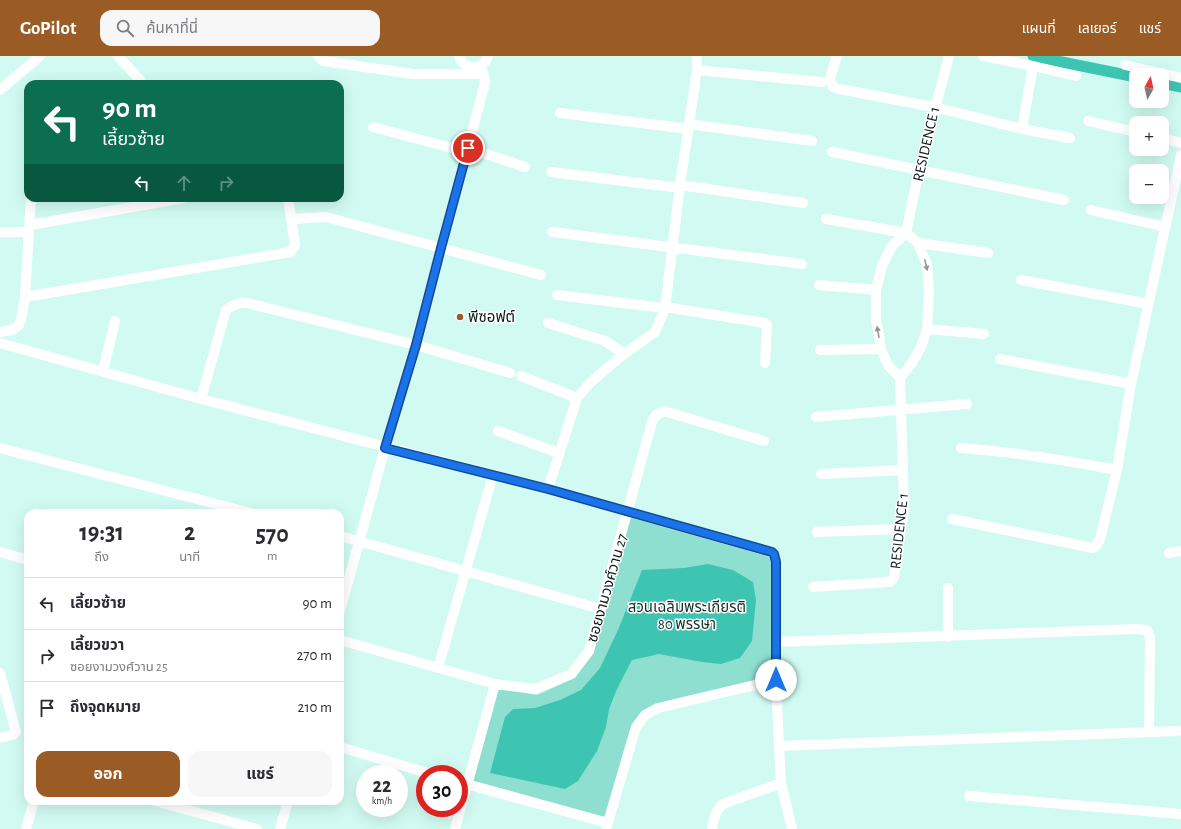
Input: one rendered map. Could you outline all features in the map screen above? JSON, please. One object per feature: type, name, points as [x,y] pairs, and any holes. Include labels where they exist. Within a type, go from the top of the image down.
[{"type":"street","points":[[0,90],[40,56]]},
{"type":"street","points":[[118,56],[140,80]]},
{"type":"street","points":[[318,56],[323,61],[413,74],[483,74]]},
{"type":"street","points":[[459,56],[461,61],[468,67],[483,74]]},
{"type":"street","points":[[344,596],[385,448],[416,345],[468,150],[484,64],[488,56]]},
{"type":"street","points":[[548,489],[577,398],[590,383],[624,354],[655,332],[660,322],[664,307],[673,247],[680,186],[697,70],[697,56]]},
{"type":"street","points":[[837,56],[830,78],[833,87],[934,107],[1022,129],[1070,138]]},
{"type":"street","name":"RESIDENCE 1","points":[[906,233],[934,107],[949,56]]},
{"type":"street","points":[[983,56],[1076,76]]},
{"type":"street","points":[[1125,65],[1181,78]]},
{"type":"street","points":[[1022,129],[1033,66]]},
{"type":"street","points":[[697,70],[822,82]]},
{"type":"street","points":[[560,113],[689,126],[812,141]]},
{"type":"street","points":[[1088,120],[1129,130]]},
{"type":"street","points":[[373,127],[468,150],[525,167]]},
{"type":"street","points":[[1169,140],[1181,143]]},
{"type":"street","points":[[832,152],[1064,200]]},
{"type":"street","points":[[952,519],[1093,548],[1097,545],[1100,539],[1117,470],[1148,304],[1181,155]]},
{"type":"street","points":[[551,172],[680,186],[803,203]]},
{"type":"street","points":[[0,332],[12,330],[18,326],[21,320],[25,297],[31,202]]},
{"type":"street","points":[[0,232],[29,228],[163,202]]},
{"type":"street","points":[[25,297],[291,252],[295,245],[289,202]]},
{"type":"street","points":[[1091,210],[1165,227]]},
{"type":"street","points":[[292,219],[326,217],[541,275]]},
{"type":"street","points":[[826,220],[906,233],[918,243],[927,265],[929,290],[927,329],[912,363],[900,378],[888,365],[881,349],[876,319],[876,290],[882,266],[892,246],[906,233]]},
{"type":"street","points":[[552,232],[802,264]]},
{"type":"street","points":[[918,243],[988,254]]},
{"type":"street","points":[[1021,280],[1148,304]]},
{"type":"street","points":[[819,284],[876,290]]},
{"type":"street","points":[[557,295],[664,307],[765,323],[768,325],[765,363]]},
{"type":"street","points":[[201,399],[226,310],[243,302],[416,345],[510,373]]},
{"type":"street","points":[[103,371],[115,321]]},
{"type":"street","points":[[548,323],[605,340],[624,354]]},
{"type":"street","points":[[927,329],[984,334]]},
{"type":"street","points":[[0,343],[201,399],[385,448],[548,489],[762,549],[774,554],[776,562],[776,680],[781,783],[792,829]]},
{"type":"street","points":[[820,350],[881,349]]},
{"type":"street","points":[[1000,359],[1132,384]]},
{"type":"street","points":[[521,376],[577,398]]},
{"type":"street","name":"RESIDENCE 1","points":[[813,587],[890,582],[894,577],[904,508],[900,378]]},
{"type":"street","points":[[816,417],[967,404]]},
{"type":"street","name":"ซอยงามวงศ์วาน 27","points":[[344,641],[495,684],[535,689],[571,674],[590,651],[652,422],[656,414],[664,411],[764,441]]},
{"type":"street","points":[[498,431],[559,453]]},
{"type":"street","points":[[0,448],[236,509]]},
{"type":"street","points":[[961,448],[1003,452],[1117,470]]},
{"type":"street","points":[[821,474],[903,470]]},
{"type":"street","points":[[438,668],[493,475]]},
{"type":"street","points":[[817,532],[901,529]]},
{"type":"street","points":[[344,537],[601,609]]},
{"type":"street","points":[[0,552],[24,559]]},
{"type":"street","points":[[1169,553],[1181,552]]},
{"type":"street","points":[[948,588],[948,637]]},
{"type":"street","points":[[776,642],[1137,629],[1148,630],[1150,638],[1149,731]]},
{"type":"street","points":[[0,673],[16,732],[13,735],[0,738]]},
{"type":"street","points":[[468,784],[607,826],[636,727],[645,715],[658,708],[776,680]]},
{"type":"street","points":[[468,768],[495,684]]},
{"type":"street","points":[[779,746],[1178,731]]},
{"type":"street","points":[[344,748],[416,770]]},
{"type":"street","points":[[712,829],[717,812],[723,804],[781,783]]},
{"type":"street","points":[[969,796],[1181,814]]},
{"type":"street","points":[[26,829],[33,805]]},
{"type":"street","points":[[170,805],[258,829]]},
{"type":"street","points":[[280,829],[287,805]]},
{"type":"street","points":[[456,829],[458,817]]},
{"type":"green space","name":"สวนเฉลิมพระเกียรติ 80 พรรษา","points":[[630,517],[773,555],[773,677],[644,712],[606,820],[468,781],[468,773],[492,686],[537,695],[575,678],[593,654]]},
{"type":"shaded area","points":[[708,564],[733,570],[753,582],[756,600],[752,641],[740,658],[721,664],[659,654],[632,660],[617,689],[609,709],[606,727],[597,751],[578,781],[565,789],[490,773],[505,717],[513,709],[535,708],[560,700],[581,690],[600,668],[618,630],[642,570],[684,568]]},
{"type":"waterway","points":[[1033,56],[1129,76]]},
{"type":"waterway","points":[[1169,84],[1181,87]]},
{"type":"place","name":"พีซอฟต์","points":[[460,317]]},
{"type":"route","points":[[468,148],[416,345],[385,448],[548,489],[772,552],[776,562],[776,680]]}]
